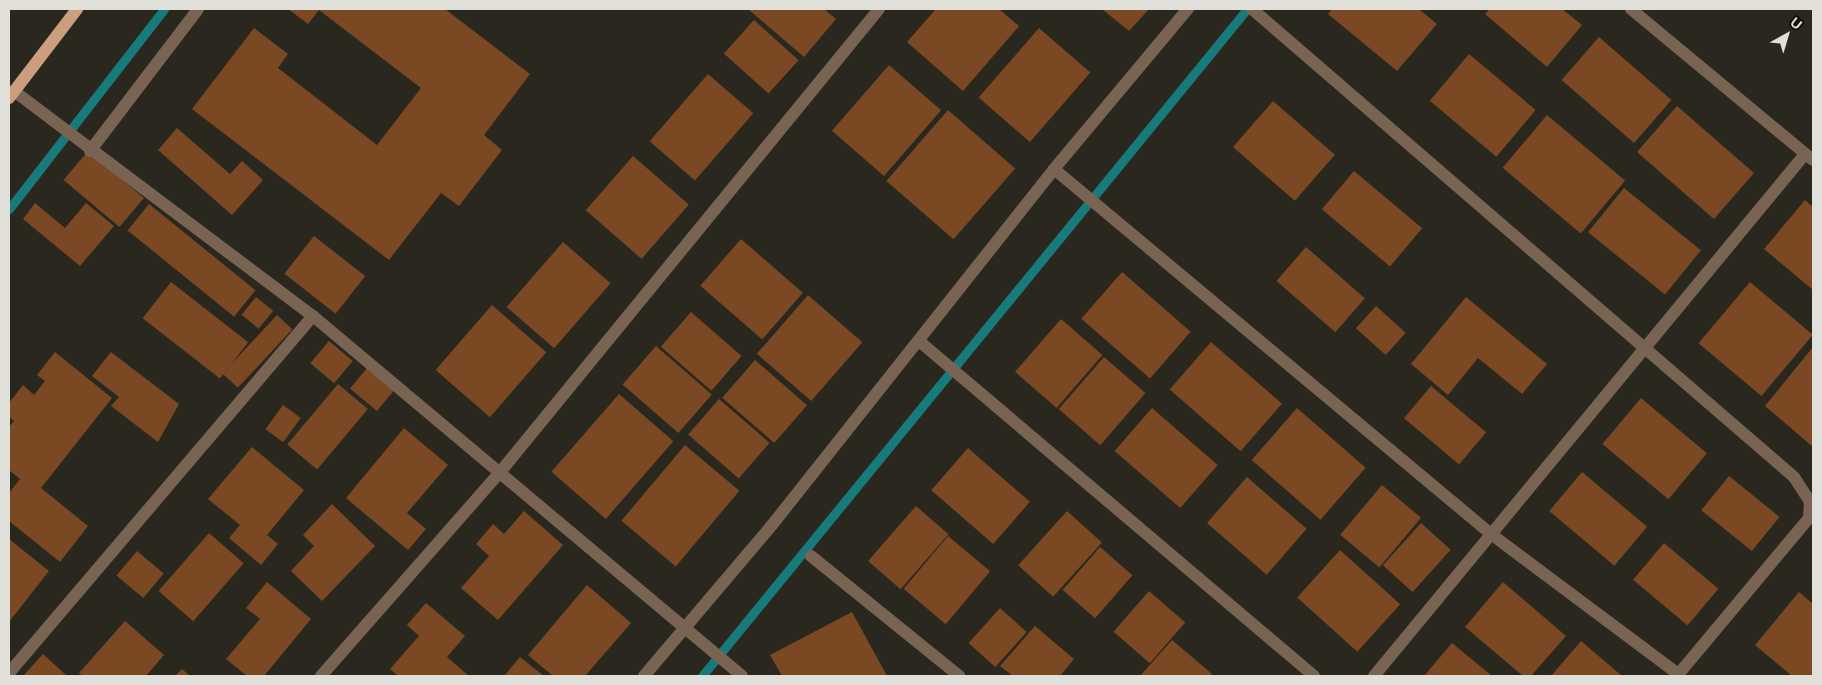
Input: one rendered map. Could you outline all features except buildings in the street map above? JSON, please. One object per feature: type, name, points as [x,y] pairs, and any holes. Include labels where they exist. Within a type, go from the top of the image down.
[{"type":"main road","points":[[11,94],[77,9]]},
{"type":"street","points":[[90,150],[198,9]]},
{"type":"street","points":[[321,676],[501,471],[879,9]]},
{"type":"street","points":[[644,676],[919,341],[1054,169],[1188,9]]},
{"type":"street","points":[[1374,676],[1491,534],[1809,157],[1631,9]]},
{"type":"street","points":[[1054,169],[1491,534],[1677,675],[1809,518],[1810,502],[1794,477],[1256,12]]},
{"type":"street","points":[[11,94],[52,121],[313,316],[501,471],[684,629],[742,676]]},
{"type":"street","points":[[9,673],[313,316]]},
{"type":"street","points":[[919,341],[964,376],[1314,676]]},
{"type":"street","points":[[811,556],[959,676]]},
{"type":"waterway","points":[[9,209],[164,9]]},
{"type":"waterway","points":[[702,676],[1247,9]]}]
